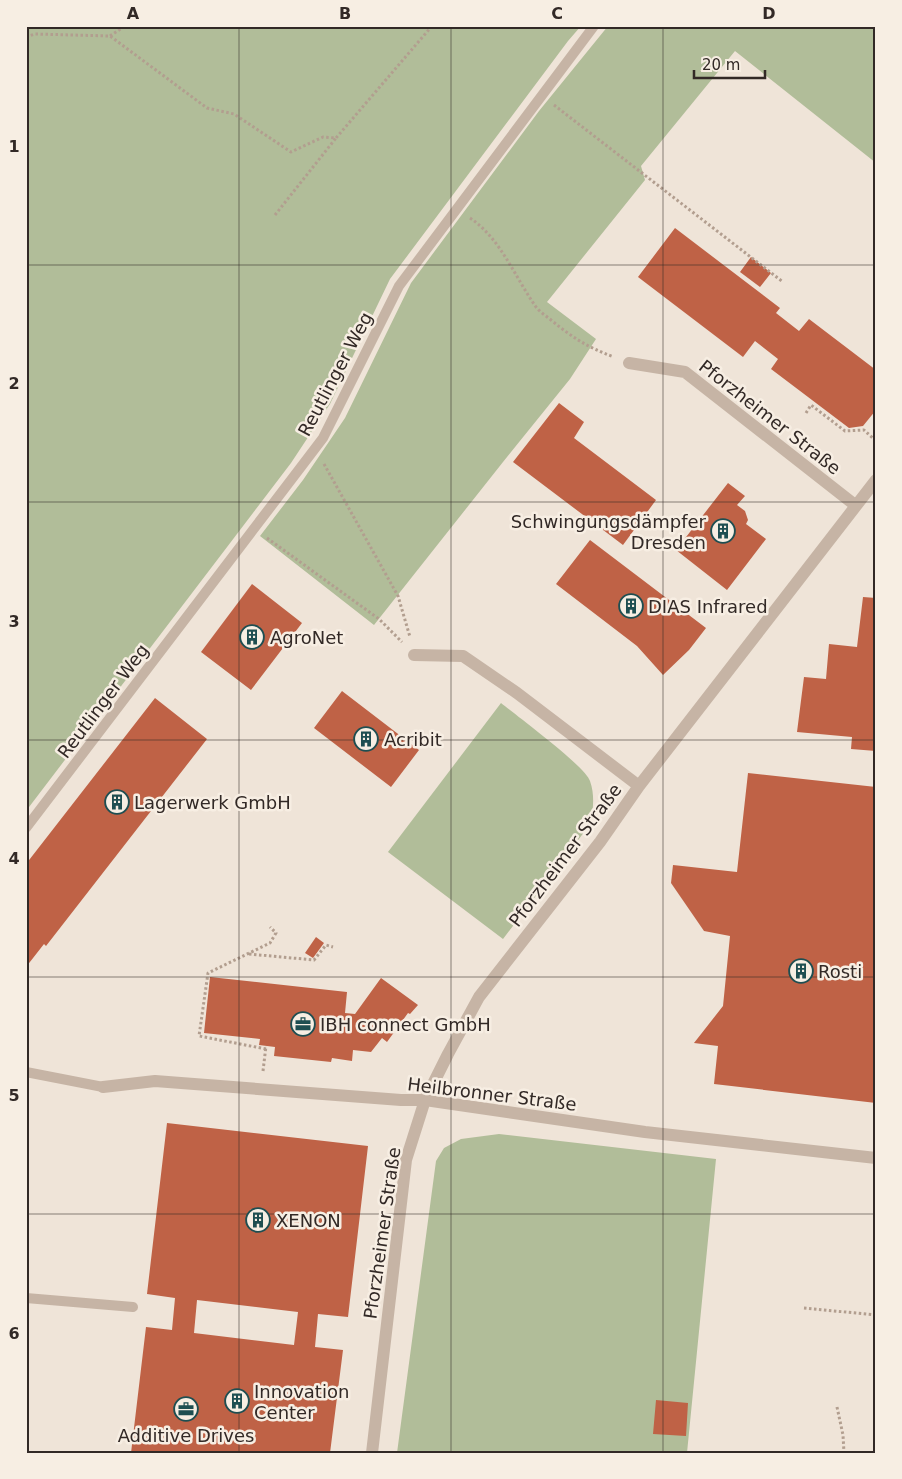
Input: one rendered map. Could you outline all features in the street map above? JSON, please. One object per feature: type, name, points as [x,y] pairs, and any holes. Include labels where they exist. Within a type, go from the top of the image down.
[{"type":"street","name":"Pforzheimer Straße","points":[[628,362],[685,372],[855,505]]},
{"type":"street","name":"Pforzheimer Straße","points":[[372,1453],[406,1160],[425,1100],[448,1054],[479,997],[600,842],[639,786],[876,480]]},
{"type":"street","name":"Pforzheimer Straße","points":[[414,655],[463,656],[517,693],[639,786]]},
{"type":"street","name":"Heilbronner Straße","points":[[103,1087],[156,1081],[400,1100],[425,1100],[645,1132],[876,1158]]},
{"type":"lane","name":"Reutlinger Weg","points":[[26,828],[323,438],[399,286],[594,26]]},
{"type":"lane","points":[[26,1072],[103,1087]]},
{"type":"lane","points":[[26,1298],[133,1307]]},
{"type":"path","points":[[110,36],[125,26]]},
{"type":"path","points":[[274,215],[336,138],[432,26]]},
{"type":"path","points":[[26,37],[35,34],[110,36],[207,108],[234,114],[291,152],[323,137],[336,138]]},
{"type":"path","points":[[542,96],[783,282]]},
{"type":"path","points":[[457,209],[480,224],[506,258],[535,306],[578,341],[590,348],[628,362]]},
{"type":"path","points":[[806,413],[811,405],[845,431],[864,430],[876,441]]},
{"type":"path","points":[[311,453],[323,462],[398,596],[414,655]]},
{"type":"path","points":[[254,528],[379,619],[414,655]]},
{"type":"path","points":[[263,1072],[266,1047],[199,1036],[208,973],[270,942],[276,933],[270,928]]},
{"type":"path","points":[[246,954],[314,960],[326,945],[333,947]]},
{"type":"path","points":[[804,1308],[876,1315]]},
{"type":"path","points":[[837,1407],[843,1435],[844,1453]]},
{"type":"green space","points":[[26,26],[581,26],[390,279],[330,404],[291,463],[26,811]]},
{"type":"green space","points":[[608,26],[876,26],[876,163],[735,51],[641,166],[645,180],[547,302],[596,339],[570,379],[374,625],[260,536],[303,480],[345,418],[411,283],[539,111]]},
{"type":"green space","points":[[501,703],[577,765],[586,774],[593,792],[591,823],[503,939],[388,852]]},
{"type":"green space","points":[[499,1134],[716,1159],[687,1453],[397,1453],[436,1161],[444,1148],[461,1139]]},
{"type":"building","points":[[675,228],[780,308],[776,313],[799,331],[809,319],[876,370],[876,410],[863,426],[849,428],[771,369],[778,359],[755,341],[743,357],[638,277]]},
{"type":"building","points":[[751,257],[771,273],[760,287],[740,272]]},
{"type":"building","points":[[559,403],[584,422],[574,438],[656,500],[623,545],[513,462]]},
{"type":"building","name":"Schwingungsdämpfer Dresden","points":[[728,483],[745,496],[737,505],[745,511],[748,520],[746,524],[766,539],[727,590],[676,550]]},
{"type":"building","name":"DIAS Infrared","points":[[590,540],[706,628],[689,650],[663,675],[637,646],[556,584]]},
{"type":"building","name":"AgroNet","points":[[252,584],[302,623],[251,690],[201,652]]},
{"type":"building","points":[[863,597],[876,598],[876,751],[851,749],[852,737],[797,732],[804,677],[826,679],[829,644],[857,647]]},
{"type":"building","name":"Acribit","points":[[342,691],[419,750],[391,787],[314,728]]},
{"type":"building","name":"Lagerwerk GmbH","points":[[155,698],[207,739],[46,946],[44,944],[26,967],[26,864]]},
{"type":"building","name":"Rosti","points":[[748,773],[876,787],[876,1103],[714,1084],[718,1046],[694,1043],[723,1006],[730,936],[704,931],[671,883],[673,865],[737,872]]},
{"type":"building","points":[[316,937],[324,943],[313,958],[305,953]]},
{"type":"building","name":"IBH connect GmbH","points":[[210,977],[347,992],[345,1013],[355,1014],[381,978],[418,1005],[410,1014],[408,1013],[387,1042],[382,1038],[371,1052],[353,1050],[352,1061],[332,1058],[331,1062],[274,1056],[275,1047],[259,1045],[260,1039],[204,1033]]},
{"type":"building","points":[[167,1123],[368,1146],[348,1317],[318,1314],[315,1347],[343,1350],[330,1453],[131,1453],[146,1327],[172,1330],[175,1298],[147,1294]],"holes":[[[197,1300],[298,1312],[294,1345],[194,1333]]]},
{"type":"building","points":[[656,1400],[688,1403],[686,1436],[653,1434]]},
{"type":"place","name":"Schwingungsdämpfer Dresden","points":[[723,531]]},
{"type":"place","name":"DIAS Infrared","points":[[631,606]]},
{"type":"place","name":"AgroNet","points":[[252,637]]},
{"type":"place","name":"Acribit","points":[[366,739]]},
{"type":"place","name":"Lagerwerk GmbH","points":[[117,802]]},
{"type":"place","name":"Rosti","points":[[801,971]]},
{"type":"place","name":"IBH connect GmbH","points":[[303,1024]]},
{"type":"place","name":"XENON","points":[[258,1220]]},
{"type":"place","name":"Innovation Center","points":[[237,1401]]},
{"type":"place","name":"Additive Drives","points":[[186,1409]]}]
